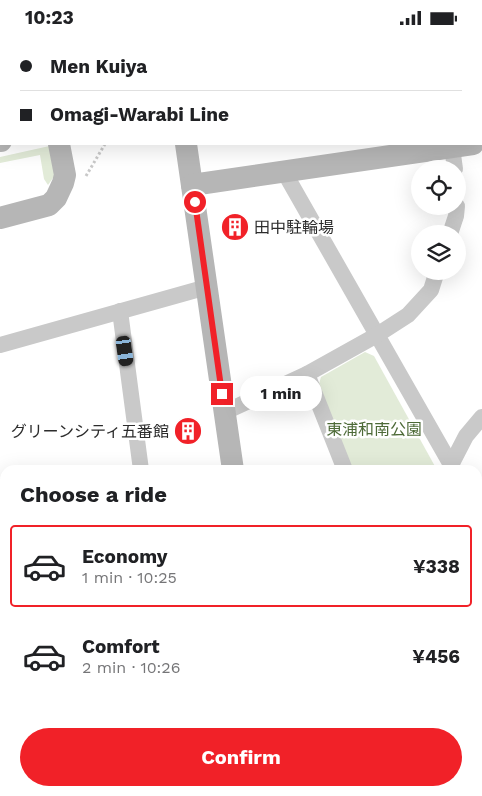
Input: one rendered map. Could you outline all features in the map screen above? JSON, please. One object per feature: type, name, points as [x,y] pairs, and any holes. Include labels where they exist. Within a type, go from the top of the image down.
[{"type":"street","points":[[0,218],[49,205],[56,198],[64,183],[65,175],[58,145]]},
{"type":"street","points":[[186,145],[233,465]]},
{"type":"street","points":[[192,185],[283,170],[462,145],[458,160]]},
{"type":"street","points":[[283,170],[451,465]]},
{"type":"street","points":[[225,412],[307,374],[377,335],[408,315],[431,290],[435,280]]},
{"type":"street","points":[[0,345],[207,287]]},
{"type":"street","points":[[120,311],[140,465]]},
{"type":"street","points":[[307,374],[343,465]]},
{"type":"street","points":[[453,465],[466,436],[482,417]]},
{"type":"green space","points":[[54,145],[60,168],[48,185],[44,179],[40,155],[0,163],[0,157]]},
{"type":"green space","name":"東浦和南公園","points":[[365,352],[374,356],[434,465],[350,465],[319,384],[321,377]]},
{"type":"place","name":"田中駐輪場","points":[[235,227]]},
{"type":"place","name":"グリーンシティ五番館","points":[[188,431]]},
{"type":"route","points":[[195,202],[222,394]]}]
